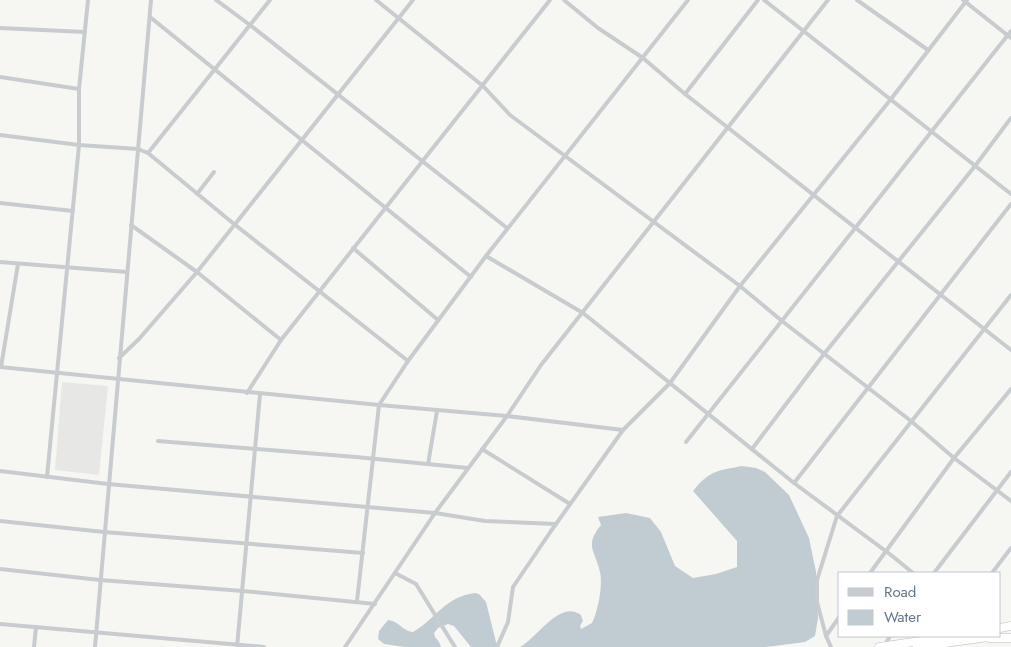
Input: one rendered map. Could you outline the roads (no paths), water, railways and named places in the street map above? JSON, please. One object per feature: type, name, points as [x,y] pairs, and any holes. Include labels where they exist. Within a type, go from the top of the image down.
[{"type":"highway","points":[[882,646],[946,637]]},
{"type":"highway","points":[[917,647],[990,637]]},
{"type":"highway","points":[[985,638],[1011,638]]},
{"type":"street","points":[[48,477],[79,145],[79,89],[88,0]]},
{"type":"street","points":[[95,647],[151,0]]},
{"type":"street","points":[[216,0],[508,228]]},
{"type":"street","points":[[148,153],[270,0]]},
{"type":"street","points":[[376,0],[483,86],[510,115],[740,286],[911,421],[954,458],[1011,501]]},
{"type":"street","points":[[119,358],[139,339],[197,272],[413,0]]},
{"type":"street","points":[[247,392],[281,340],[550,0]]},
{"type":"street","points":[[564,0],[598,28],[643,58],[684,94],[899,260],[1011,350]]},
{"type":"street","points":[[357,601],[379,405],[408,361],[486,256],[688,0]]},
{"type":"street","points":[[684,94],[758,0]]},
{"type":"street","points":[[764,0],[1011,194]]},
{"type":"street","points":[[345,647],[435,513],[507,416],[541,365],[727,126],[828,0]]},
{"type":"street","points":[[857,0],[928,50]]},
{"type":"street","points":[[497,647],[508,622],[513,587],[555,524],[623,430],[670,383],[740,286],[891,99],[965,1],[1010,35],[686,442]]},
{"type":"street","points":[[150,17],[470,277]]},
{"type":"street","points":[[0,28],[84,32]]},
{"type":"street","points":[[0,78],[79,89]]},
{"type":"street","points":[[752,449],[824,354],[975,166],[1011,118]]},
{"type":"street","points":[[0,135],[79,145],[138,149],[148,153],[234,224],[408,361]]},
{"type":"street","points":[[197,194],[214,172]]},
{"type":"street","points":[[0,203],[73,210]]},
{"type":"street","points":[[794,483],[1011,204]]},
{"type":"street","points":[[131,224],[197,272],[281,340]]},
{"type":"street","points":[[353,248],[438,320]]},
{"type":"street","points":[[486,256],[583,313],[794,483],[912,572]]},
{"type":"street","points":[[0,262],[127,272]]},
{"type":"street","points":[[18,264],[0,367],[260,394],[507,416],[623,430]]},
{"type":"street","points":[[831,647],[826,636],[817,602],[817,580],[837,516],[1011,295]]},
{"type":"street","points":[[871,572],[954,458],[1011,389]]},
{"type":"street","points":[[237,646],[248,543],[260,394]]},
{"type":"street","points":[[428,464],[437,411]]},
{"type":"street","points":[[158,441],[373,458],[468,468]]},
{"type":"street","points":[[482,449],[570,504]]},
{"type":"street","points":[[0,471],[108,484],[435,513],[485,521],[555,524]]},
{"type":"street","points":[[935,572],[1011,472]]},
{"type":"street","points":[[0,521],[104,532],[363,553]]},
{"type":"street","points":[[993,572],[1011,548]]},
{"type":"street","points":[[0,569],[100,580],[375,604]]},
{"type":"street","points":[[395,573],[412,581],[419,588],[455,647]]},
{"type":"street","points":[[826,636],[838,619]]},
{"type":"street","points":[[0,624],[264,647]]},
{"type":"street","points":[[34,647],[36,627]]},
{"type":"water","points":[[742,466],[756,468],[765,472],[789,495],[809,538],[816,572],[818,618],[815,636],[805,642],[766,647],[520,647],[549,622],[565,612],[573,611],[581,615],[583,621],[580,626],[581,629],[592,623],[598,605],[601,584],[600,572],[592,548],[593,538],[601,525],[598,517],[626,513],[650,518],[661,532],[675,566],[693,578],[716,574],[737,567],[737,541],[693,491],[704,479],[714,472]]},
{"type":"water","points":[[475,593],[479,594],[486,602],[496,642],[500,647],[471,647],[454,626],[448,624],[438,628],[434,633],[441,647],[405,647],[384,644],[378,639],[379,631],[388,620],[413,632],[455,599]]}]
